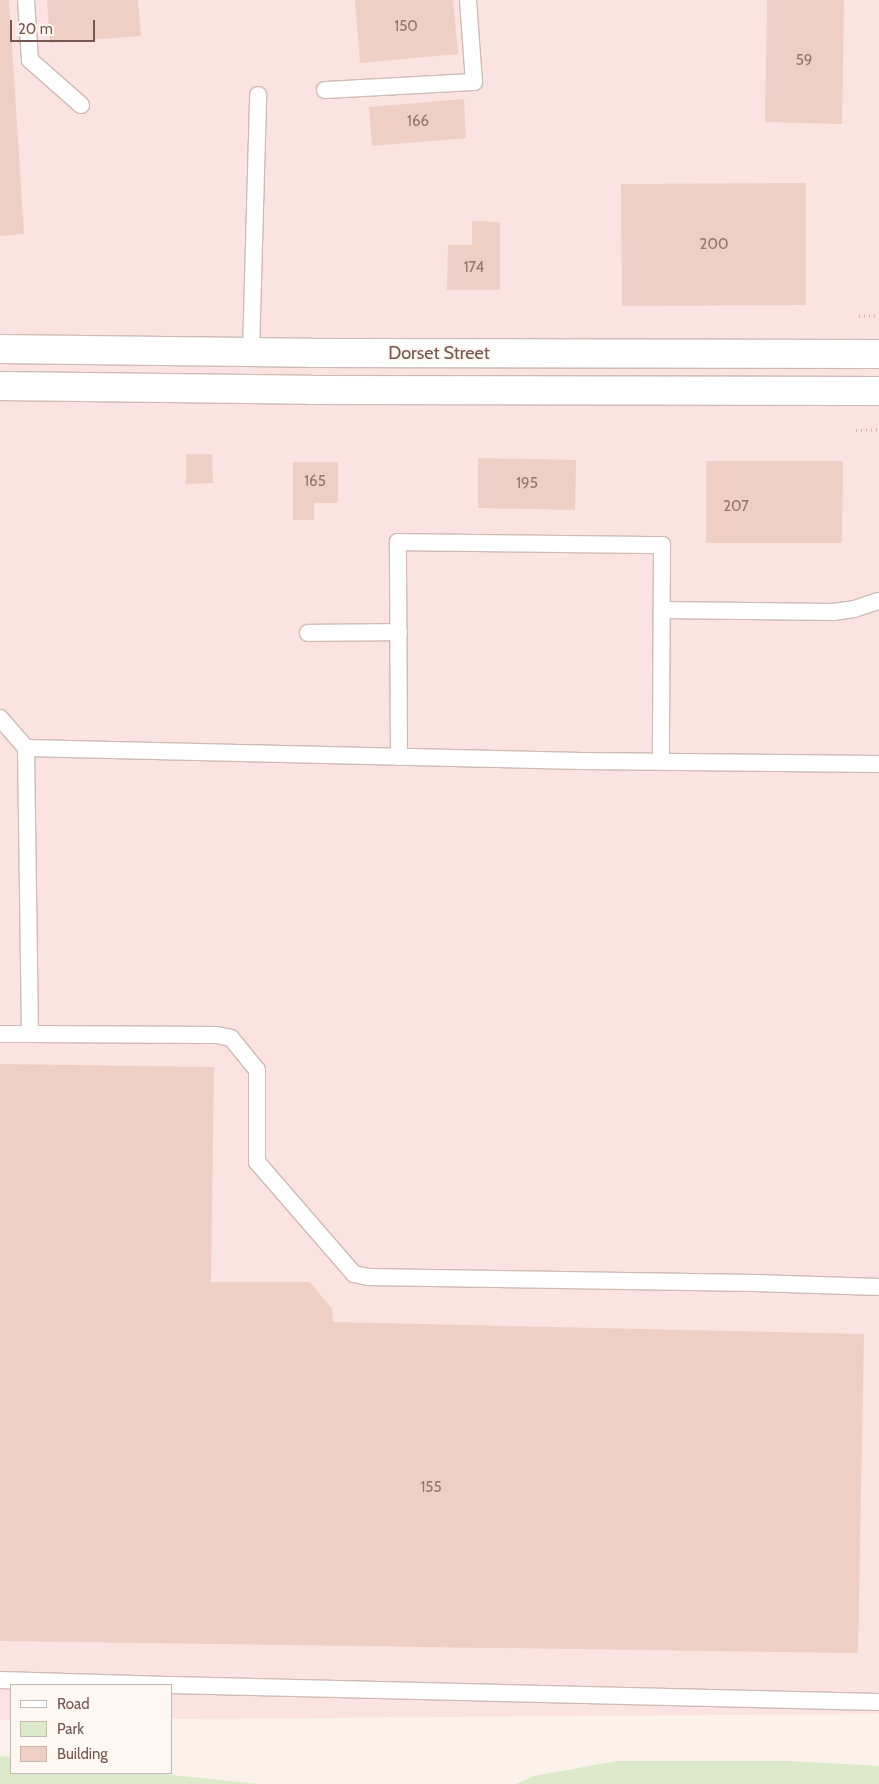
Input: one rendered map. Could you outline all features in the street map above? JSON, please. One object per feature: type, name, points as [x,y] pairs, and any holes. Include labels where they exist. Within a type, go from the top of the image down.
[{"type":"main road","name":"Dorset Street","points":[[0,349],[251,352],[879,354]]},
{"type":"main road","points":[[251,352],[252,388]]},
{"type":"main road","name":"Dorset Street","points":[[0,386],[879,391]]},
{"type":"lane","points":[[26,0],[30,60],[82,105]]},
{"type":"lane","points":[[325,90],[474,82],[468,0]]},
{"type":"lane","points":[[251,352],[258,95]]},
{"type":"lane","points":[[399,757],[398,542],[662,544],[661,761]]},
{"type":"lane","points":[[662,610],[833,612],[854,609],[879,601]]},
{"type":"lane","points":[[308,633],[398,632]]},
{"type":"lane","points":[[0,718],[26,748],[30,1034]]},
{"type":"lane","points":[[26,748],[399,757],[879,764]]},
{"type":"lane","points":[[0,1034],[217,1035],[231,1038],[257,1070],[257,1162],[354,1274],[368,1277],[755,1283],[879,1287]]},
{"type":"lane","points":[[0,1680],[136,1684]]},
{"type":"lane","points":[[172,1685],[879,1702]]},
{"type":"path","points":[[859,316],[879,315]]},
{"type":"path","points":[[856,430],[879,429]]},
{"type":"shaded area","points":[[0,0],[879,0],[879,1714],[172,1719],[172,1684],[10,1684],[10,1720],[0,1720]]},
{"type":"green space","points":[[0,1756],[10,1757],[10,1774],[163,1774],[259,1784],[0,1784]]},
{"type":"green space","points":[[617,1761],[790,1761],[879,1766],[879,1784],[516,1784],[534,1776]]},
{"type":"building","points":[[0,0],[9,0],[24,234],[0,236]]},
{"type":"building","points":[[47,0],[138,0],[141,36],[50,43]]},
{"type":"building","points":[[355,0],[453,0],[458,54],[360,63]]},
{"type":"building","points":[[767,0],[844,0],[842,124],[765,122]]},
{"type":"building","points":[[464,99],[466,138],[372,146],[369,107]]},
{"type":"building","points":[[806,183],[806,305],[622,306],[621,184]]},
{"type":"building","points":[[472,221],[500,222],[500,290],[447,290],[448,245],[472,245]]},
{"type":"building","points":[[186,454],[212,454],[213,483],[186,484]]},
{"type":"building","points":[[478,458],[576,460],[575,510],[478,508]]},
{"type":"building","points":[[706,461],[843,461],[842,543],[706,543]]},
{"type":"building","points":[[293,462],[338,462],[338,503],[314,503],[314,520],[293,520]]},
{"type":"building","points":[[0,1064],[214,1067],[211,1282],[310,1282],[332,1309],[333,1322],[864,1334],[858,1653],[0,1641]]}]
